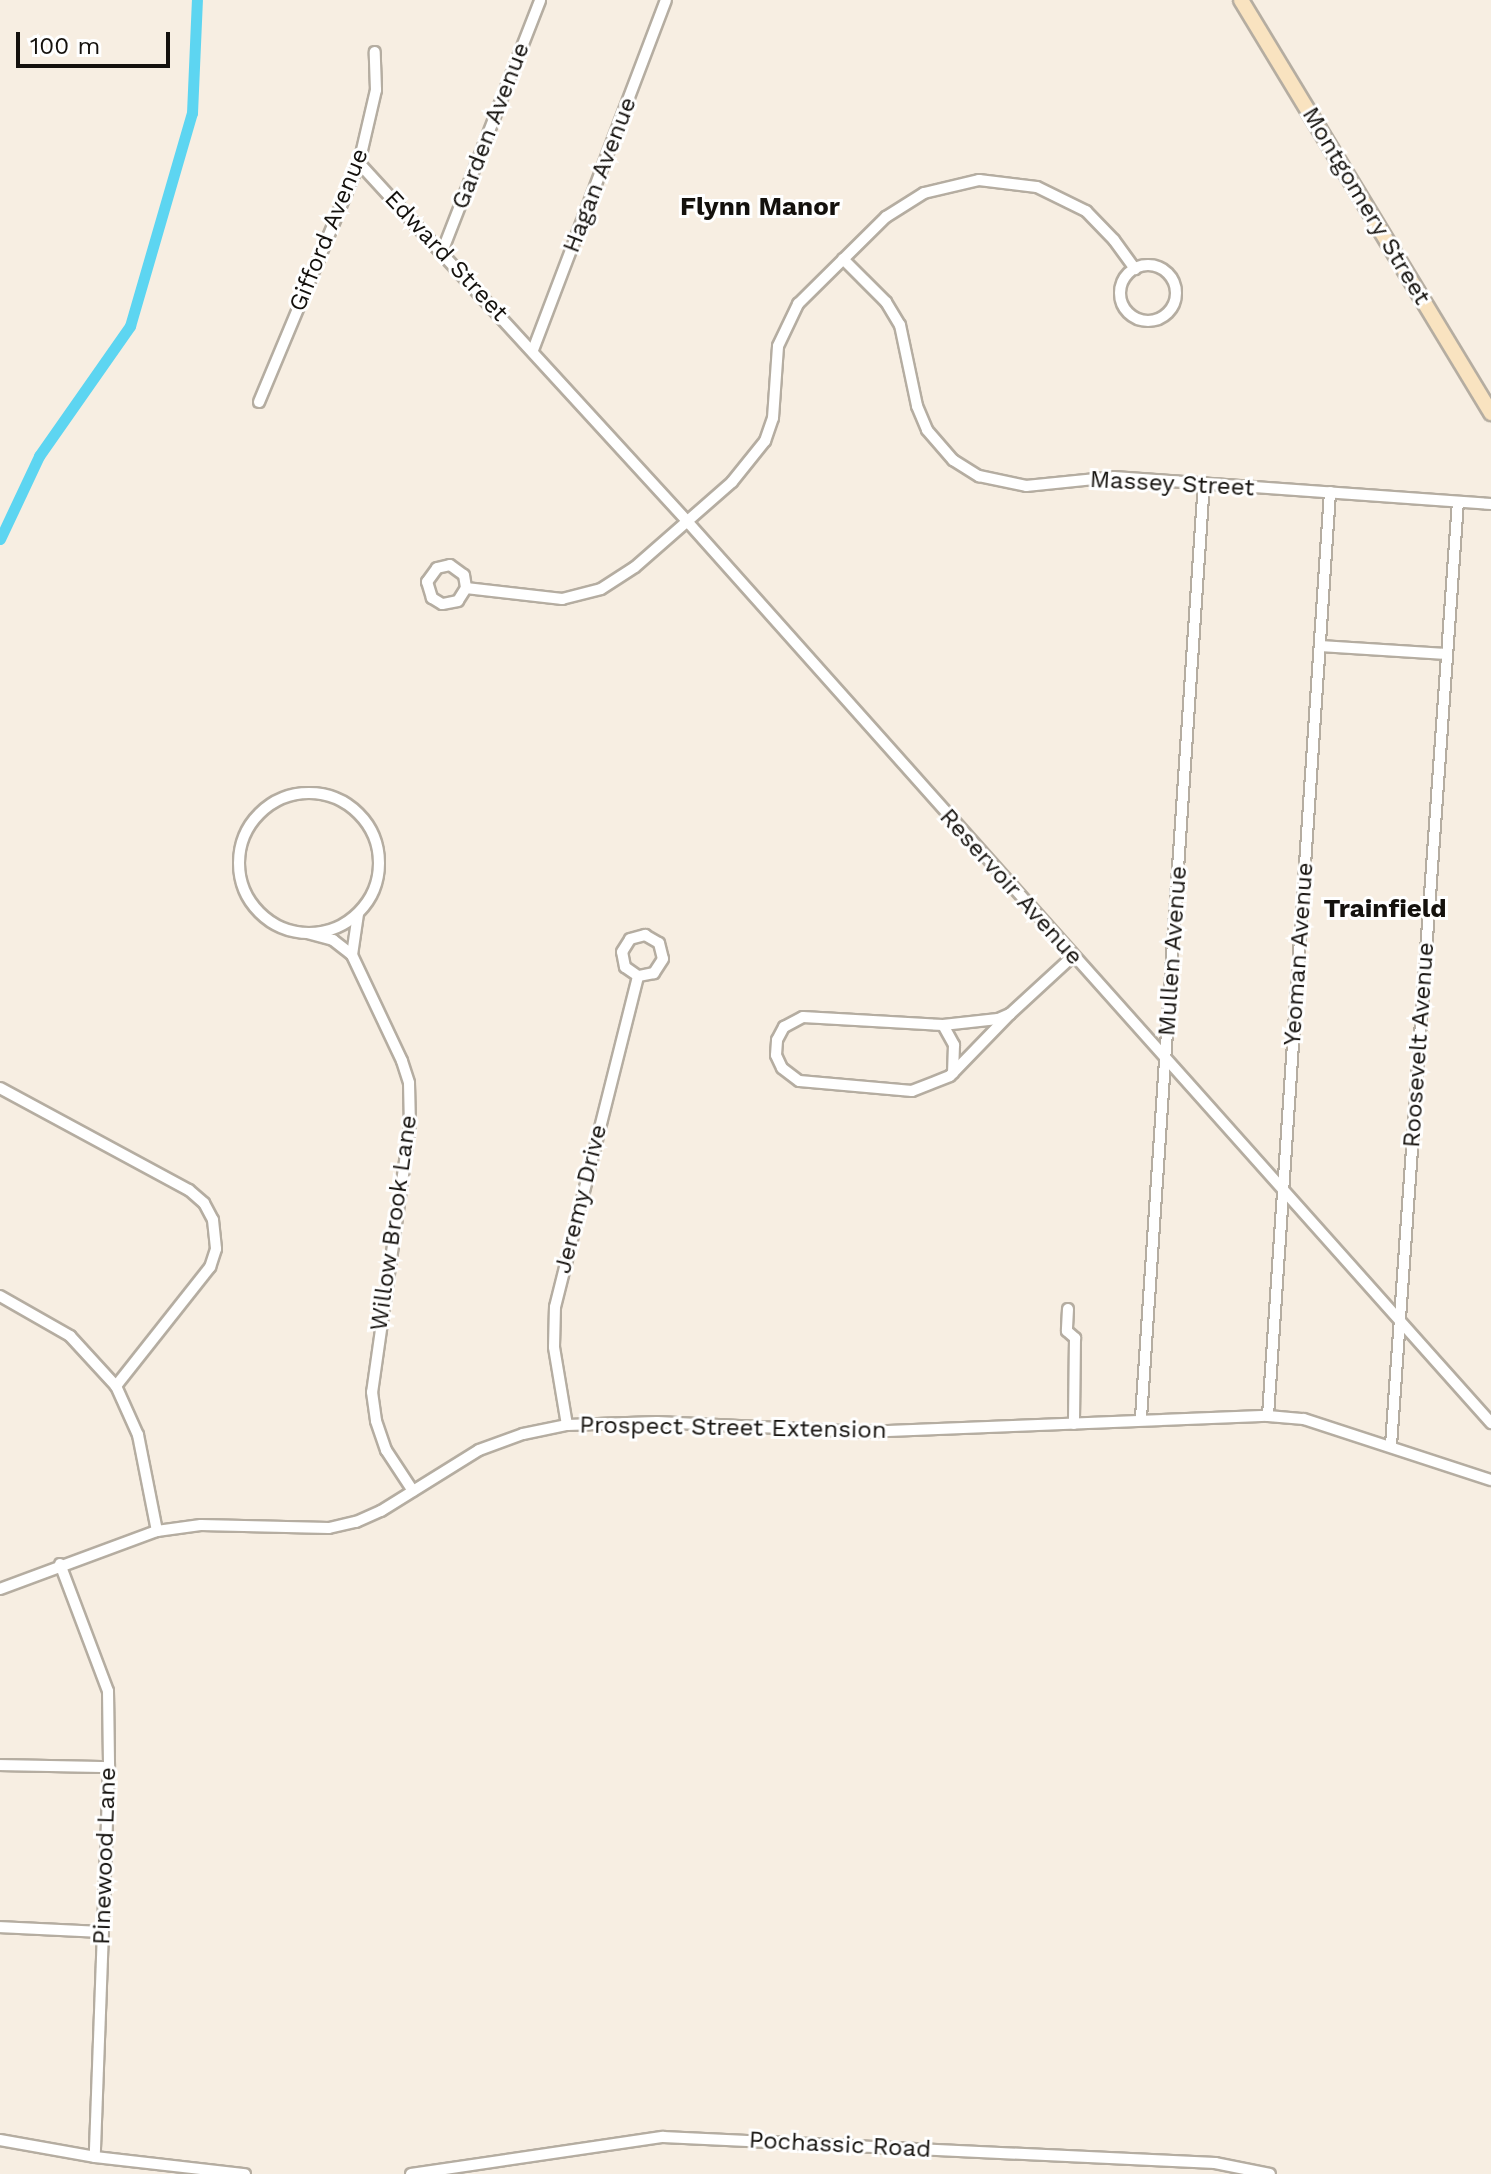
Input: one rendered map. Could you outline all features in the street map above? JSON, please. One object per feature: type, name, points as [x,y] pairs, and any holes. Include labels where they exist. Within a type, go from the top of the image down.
[{"type":"main road","name":"Montgomery Street","points":[[1241,0],[1491,413]]},
{"type":"street","name":"Garden Avenue","points":[[442,252],[540,0]]},
{"type":"street","name":"Hagan Avenue","points":[[533,350],[666,0]]},
{"type":"street","name":"Gifford Avenue","points":[[259,402],[359,163],[376,90],[375,52]]},
{"type":"street","name":"Edward Street","points":[[359,163],[533,350]]},
{"type":"street","points":[[466,588],[548,599],[588,594],[625,576],[732,482],[765,441],[773,418],[781,335],[798,304],[886,217],[912,199],[950,184],[993,180],[1037,187],[1074,203],[1105,230],[1135,269]]},
{"type":"street","name":"Massey Street","points":[[843,259],[894,313],[907,349],[921,418],[942,450],[964,468],[995,482],[1026,486],[1114,477],[1491,504]]},
{"type":"street","points":[[1156,267],[1174,282],[1176,299],[1162,318],[1140,320],[1123,307],[1121,286],[1135,269],[1156,267]]},
{"type":"street","name":"Reservoir Avenue","points":[[533,350],[1491,1423]]},
{"type":"street","name":"Mullen Avenue","points":[[1141,1418],[1204,483]]},
{"type":"street","name":"Yeoman Avenue","points":[[1268,1416],[1330,492]]},
{"type":"street","name":"Roosevelt Avenue","points":[[1391,1445],[1458,502]]},
{"type":"street","points":[[1320,646],[1447,654]]},
{"type":"street","points":[[302,793],[335,798],[355,810],[369,827],[377,848],[378,871],[372,893],[359,912],[352,955],[333,940],[285,929],[266,918],[250,902],[241,882],[238,860],[248,828],[262,811],[280,799],[302,793]]},
{"type":"street","points":[[307,933],[330,929],[359,912]]},
{"type":"street","points":[[645,935],[659,943],[663,959],[654,973],[638,976],[625,967],[622,952],[630,939],[645,935]]},
{"type":"street","name":"Willow Brook Lane","points":[[352,955],[402,1061],[410,1093],[409,1137],[372,1392],[376,1421],[386,1450],[413,1491]]},
{"type":"street","points":[[1010,1014],[975,1024],[943,1025],[803,1017],[784,1027],[777,1040],[776,1055],[787,1074],[807,1082],[912,1091],[938,1083],[953,1073],[1010,1014],[1072,957]]},
{"type":"street","name":"Jeremy Drive","points":[[567,1425],[554,1347],[555,1307],[638,976]]},
{"type":"street","points":[[943,1025],[954,1045],[953,1073]]},
{"type":"street","points":[[0,1088],[189,1190],[204,1203],[213,1220],[216,1249],[210,1267],[116,1386]]},
{"type":"street","points":[[0,1296],[70,1336],[116,1386],[138,1435],[157,1531]]},
{"type":"street","points":[[1068,1309],[1067,1331],[1075,1338],[1074,1424]]},
{"type":"street","name":"Prospect Street Extension","points":[[0,1589],[60,1564],[157,1531],[201,1525],[342,1526],[370,1517],[479,1450],[523,1434],[567,1425],[657,1422],[863,1432],[1074,1424],[1141,1418],[1268,1416],[1304,1419],[1491,1480]]},
{"type":"street","name":"Pinewood Lane","points":[[60,1564],[108,1691],[109,1767],[95,2157]]},
{"type":"street","points":[[0,1765],[109,1767]]},
{"type":"street","points":[[0,1927],[102,1932]]},
{"type":"street","name":"Pochassic Road","points":[[411,2174],[663,2137],[1215,2163],[1270,2174]]},
{"type":"street","points":[[0,2140],[95,2157],[245,2174]]},
{"type":"waterway","points":[[0,539],[39,456],[130,326],[192,113],[197,0]]},
{"type":"district","name":"Flynn Manor","points":[[760,207]]},
{"type":"district","name":"Trainfield","points":[[1385,909]]}]
